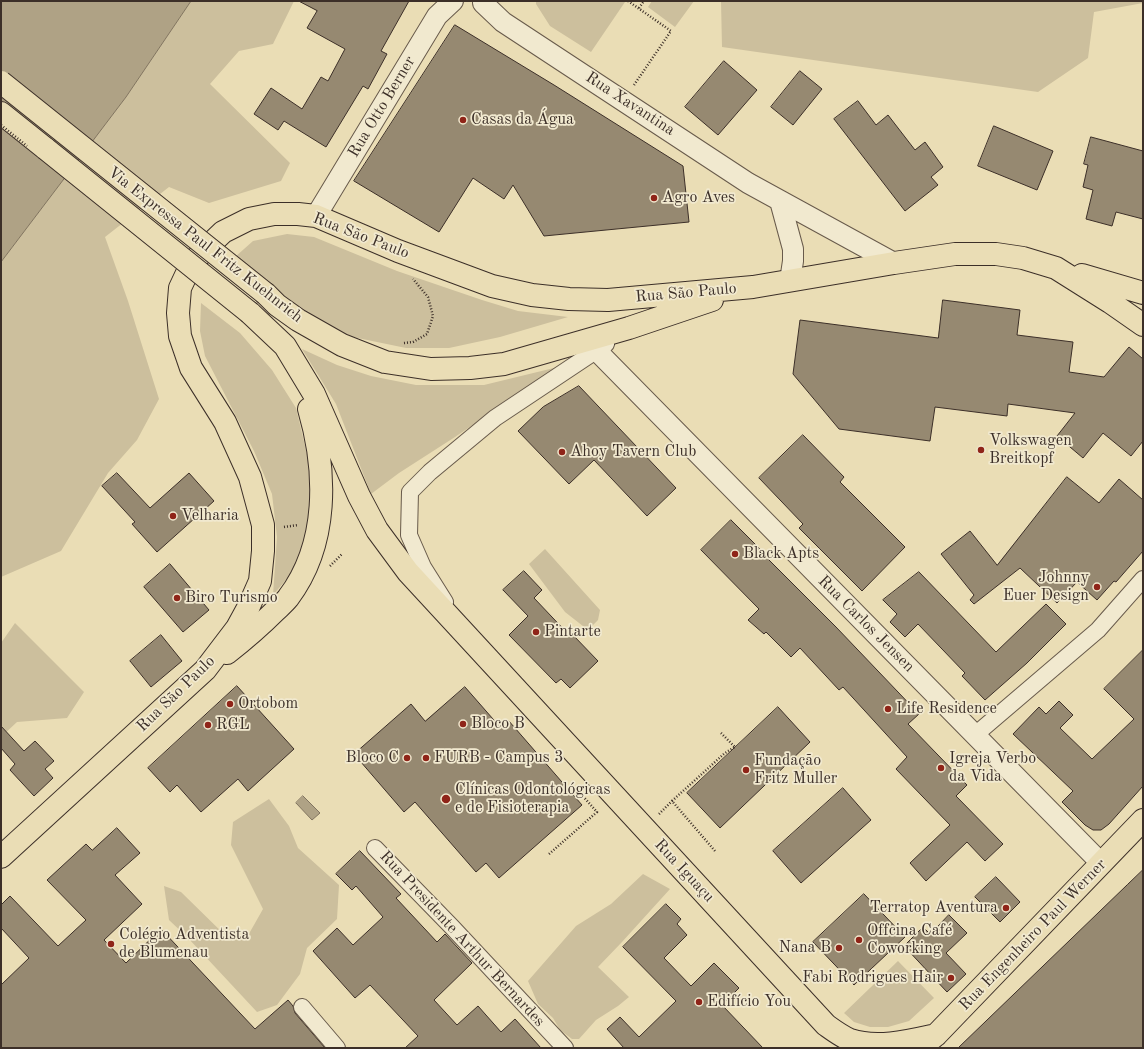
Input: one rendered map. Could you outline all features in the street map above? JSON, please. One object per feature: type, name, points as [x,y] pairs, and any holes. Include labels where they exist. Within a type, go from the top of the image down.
[{"type":"main road","name":"Via Expressa Paul Fritz Kuehnrich","points":[[1,82],[266,294],[277,305],[298,320],[342,345],[385,362],[431,369],[470,368],[504,364],[629,328],[684,308],[753,287]]},
{"type":"main road","name":"Via Expressa Paul Fritz Kuehnrich","points":[[1,112],[250,313],[285,346],[314,394],[359,496],[377,530],[408,572],[463,631]]},
{"type":"main road","name":"Rua São Paulo","points":[[1,857],[205,670],[237,628],[260,581],[263,550],[263,525],[250,477],[225,422],[192,368],[180,336],[178,313],[180,288],[188,271],[201,252],[224,232],[249,218],[274,214],[316,216],[398,251],[492,286],[532,295],[608,300],[753,287],[955,254],[996,254],[1023,258],[1056,268],[1110,302],[1143,326]]},
{"type":"main road","points":[[1056,268],[1143,293]]},
{"type":"main road","points":[[205,670],[253,633],[288,598],[305,570],[316,540],[322,498],[322,472],[318,445],[306,401],[285,346]]},
{"type":"main road","name":"Rua Iguaçu","points":[[463,631],[826,1025],[849,1040],[874,1045],[910,1041],[929,1042]]},
{"type":"main road","name":"Rua Engenheiro Paul Werner","points":[[929,1042],[1143,820]]},
{"type":"street","name":"Rua Otto Berner","points":[[316,216],[437,16],[453,1]]},
{"type":"street","points":[[458,1],[466,7],[477,7],[483,2]]},
{"type":"street","name":"Rua Xavantina","points":[[483,2],[504,22],[748,183],[894,263]]},
{"type":"street","points":[[780,200],[793,249],[790,281]]},
{"type":"street","name":"Rua São Paulo","points":[[463,631],[423,566],[409,535],[410,492],[430,472],[495,418],[629,328]]},
{"type":"street","name":"Rua Carlos Jensen","points":[[596,350],[1101,863]]},
{"type":"street","points":[[975,735],[1098,630],[1143,579]]},
{"type":"street","name":"Rua Presidente Arthur Bernardes","points":[[375,848],[565,1048]]},
{"type":"street","points":[[302,1007],[338,1048]]},
{"type":"path","points":[[624,100],[672,31],[628,1]]},
{"type":"path","points":[[639,8],[644,1]]},
{"type":"path","points":[[398,251],[410,276],[428,297],[433,316],[427,334],[413,342],[401,343]]},
{"type":"path","points":[[263,525],[278,528],[293,526],[319,518]]},
{"type":"path","points":[[715,851],[672,801],[725,753],[735,747],[721,733]]},
{"type":"path","points":[[549,854],[597,812],[581,794],[600,780]]},
{"type":"shaded area","points":[[1,1],[191,1],[126,97],[1,262]]},
{"type":"shaded area","points":[[191,1],[294,1],[273,44],[239,51],[210,84],[290,163],[281,181],[209,203],[169,187],[105,237],[128,301],[159,399],[137,440],[108,473],[61,551],[1,577],[1,262],[126,97]]},
{"type":"shaded area","points":[[536,1],[625,2],[591,52],[550,26],[536,4]]},
{"type":"shaded area","points":[[652,1],[694,1],[675,27],[648,7]]},
{"type":"shaded area","points":[[721,1],[1143,1],[1143,3],[1094,12],[1088,58],[1038,92],[722,47]]},
{"type":"shaded area","points":[[287,234],[314,237],[397,271],[518,311],[568,317],[500,337],[449,348],[406,348],[348,336],[299,309],[235,257],[253,241]]},
{"type":"shaded area","points":[[201,303],[240,333],[272,370],[296,408],[311,471],[312,509],[304,549],[291,574],[273,595],[277,537],[272,494],[254,451],[205,356],[200,331]]},
{"type":"shaded area","points":[[302,349],[337,365],[371,376],[416,385],[484,385],[558,367],[399,473],[371,494],[336,404]]},
{"type":"shaded area","points":[[545,549],[600,610],[598,620],[588,630],[565,612],[529,564]]},
{"type":"shaded area","points":[[15,623],[84,692],[67,718],[17,722],[1,737],[1,643]]},
{"type":"shaded area","points":[[303,796],[320,813],[312,820],[296,803]]},
{"type":"shaded area","points":[[269,799],[289,826],[298,848],[339,885],[337,919],[307,948],[300,974],[277,1005],[257,1012],[188,938],[169,920],[164,886],[181,892],[230,940],[246,939],[263,909],[231,845],[233,822]]},
{"type":"shaded area","points":[[643,874],[670,889],[598,967],[629,997],[596,1020],[579,1039],[572,1039],[560,1030],[553,1018],[538,1004],[528,981],[576,926],[611,904]]},
{"type":"shaded area","points":[[898,961],[934,998],[909,1021],[888,1027],[870,1027],[854,1022],[844,1013]]},
{"type":"building","points":[[299,1],[409,1],[381,51],[387,54],[368,89],[363,86],[326,147],[284,121],[278,130],[254,114],[271,88],[302,109],[321,77],[328,81],[345,49],[307,28],[317,11]]},
{"type":"building","name":"Casas da Água","points":[[455,25],[683,166],[689,222],[544,236],[513,185],[504,199],[473,178],[439,232],[354,181]]},
{"type":"building","points":[[724,61],[757,90],[718,135],[685,107]]},
{"type":"building","points":[[800,71],[822,89],[793,125],[771,107]]},
{"type":"building","points":[[858,101],[876,125],[888,115],[915,150],[925,142],[943,167],[931,177],[938,185],[905,211],[834,119]]},
{"type":"building","points":[[994,126],[1053,151],[1037,190],[978,166]]},
{"type":"building","points":[[1091,137],[1143,151],[1143,219],[1116,212],[1112,226],[1086,219],[1093,190],[1083,187],[1088,165],[1084,164]]},
{"type":"building","points":[[943,300],[1020,310],[1017,335],[1073,342],[1069,372],[1104,377],[1129,347],[1143,359],[1143,441],[1131,456],[1103,433],[1083,458],[1057,436],[1075,413],[1008,404],[1007,416],[935,407],[930,441],[839,429],[793,374],[800,320],[938,338]]},
{"type":"building","points":[[579,386],[676,488],[647,516],[594,460],[569,484],[518,431],[543,407]]},
{"type":"building","points":[[803,435],[844,477],[840,482],[905,547],[862,591],[799,528],[803,524],[759,478]]},
{"type":"building","points":[[117,473],[150,508],[189,473],[214,501],[157,552],[132,524],[135,522],[102,486]]},
{"type":"building","points":[[1067,477],[1099,503],[1119,479],[1143,500],[1143,551],[1116,582],[1114,581],[1097,600],[1077,582],[1057,603],[1020,568],[974,604],[970,600],[974,595],[941,554],[970,531],[997,565]]},
{"type":"building","points":[[731,520],[919,714],[908,724],[967,785],[956,796],[1003,844],[985,861],[967,842],[926,881],[910,863],[950,825],[896,769],[907,757],[843,687],[839,690],[800,648],[791,657],[766,632],[764,634],[748,620],[759,609],[701,550]]},
{"type":"building","name":"Biro Turismo","points":[[170,564],[209,610],[183,632],[144,587]]},
{"type":"building","points":[[524,571],[542,590],[534,598],[570,636],[572,634],[598,661],[570,688],[561,679],[556,683],[509,635],[528,616],[503,590]]},
{"type":"building","points":[[919,572],[996,652],[1046,604],[1066,624],[1027,663],[985,700],[962,676],[965,673],[918,624],[905,637],[890,622],[897,614],[883,600]]},
{"type":"building","points":[[161,635],[182,661],[151,687],[130,661]]},
{"type":"building","points":[[1143,650],[1143,786],[1109,824],[1101,830],[1093,830],[1085,825],[1062,802],[1073,791],[1013,734],[1039,707],[1046,714],[1059,701],[1073,715],[1060,728],[1092,759],[1134,719],[1104,689]]},
{"type":"building","points":[[237,686],[294,749],[248,791],[238,779],[201,812],[177,785],[170,792],[148,768]]},
{"type":"building","points":[[465,687],[500,727],[508,720],[582,805],[499,878],[486,863],[476,872],[415,802],[404,812],[354,754],[411,704],[425,721]]},
{"type":"building","name":"Fundação Fritz Muller","points":[[778,707],[810,742],[720,828],[687,793]]},
{"type":"building","points":[[1,726],[24,751],[35,741],[54,761],[45,769],[53,778],[34,796],[10,770],[15,764],[1,748]]},
{"type":"building","points":[[843,788],[871,820],[801,883],[773,851]]},
{"type":"building","name":"Colégio Adventista de Blumenau","points":[[117,828],[140,853],[115,875],[142,904],[104,940],[126,963],[161,929],[255,1029],[288,1000],[293,1006],[295,1013],[325,1048],[1,1048],[1,985],[29,958],[1,928],[1,905],[10,896],[58,946],[86,920],[47,880],[86,844],[92,850]]},
{"type":"building","points":[[360,851],[401,894],[396,898],[437,942],[445,934],[472,963],[434,1000],[457,1025],[478,1006],[501,1032],[515,1019],[541,1048],[405,1048],[418,1036],[370,985],[355,998],[313,951],[337,928],[353,945],[383,917],[356,886],[352,890],[336,874]]},
{"type":"building","points":[[1143,870],[1143,1048],[958,1048],[1127,885]]},
{"type":"building","points":[[996,877],[1020,902],[1000,922],[975,897]]},
{"type":"building","name":"Offcina Café Coworking","points":[[864,894],[905,937],[854,985],[813,942]]},
{"type":"building","points":[[666,904],[681,919],[677,924],[687,935],[664,958],[691,986],[714,963],[739,988],[722,1005],[763,1048],[624,1048],[607,1029],[620,1017],[639,1037],[676,1001],[623,947]]},
{"type":"building","points":[[949,915],[967,933],[946,953],[966,974],[947,992],[904,946],[923,927],[930,934]]},
{"type":"place","name":"Casas da Água","points":[[463,120]]},
{"type":"place","name":"Agro Aves","points":[[654,198]]},
{"type":"place","name":"Volkswagen Breitkopf","points":[[981,450]]},
{"type":"place","name":"Ahoy Tavern Club","points":[[562,452]]},
{"type":"place","name":"Velharia","points":[[173,516]]},
{"type":"place","name":"Black Apts","points":[[735,554]]},
{"type":"place","name":"Johnny Euer Design","points":[[1097,587]]},
{"type":"place","name":"Biro Turismo","points":[[177,598]]},
{"type":"place","name":"Pintarte","points":[[536,632]]},
{"type":"place","name":"Ortobom","points":[[230,704]]},
{"type":"place","name":"Life Residence","points":[[888,709]]},
{"type":"place","name":"Bloco B","points":[[463,724]]},
{"type":"place","name":"RGL","points":[[208,725]]},
{"type":"place","name":"Bloco C","points":[[407,758]]},
{"type":"place","name":"FURB - Campus 3","points":[[426,758]]},
{"type":"place","name":"Igreja Verbo da Vida","points":[[941,768]]},
{"type":"place","name":"Fundação Fritz Muller","points":[[746,770]]},
{"type":"place","name":"Clínicas Odontológicas e de Fisioterapia","points":[[446,799]]},
{"type":"place","name":"Terratop Aventura","points":[[1006,908]]},
{"type":"place","name":"Offcina Café Coworking","points":[[859,940]]},
{"type":"place","name":"Colégio Adventista de Blumenau","points":[[111,944]]},
{"type":"place","name":"Nana B","points":[[839,948]]},
{"type":"place","name":"Fabi Rodrigues Hair","points":[[951,978]]},
{"type":"place","name":"Edifício You","points":[[699,1002]]}]
